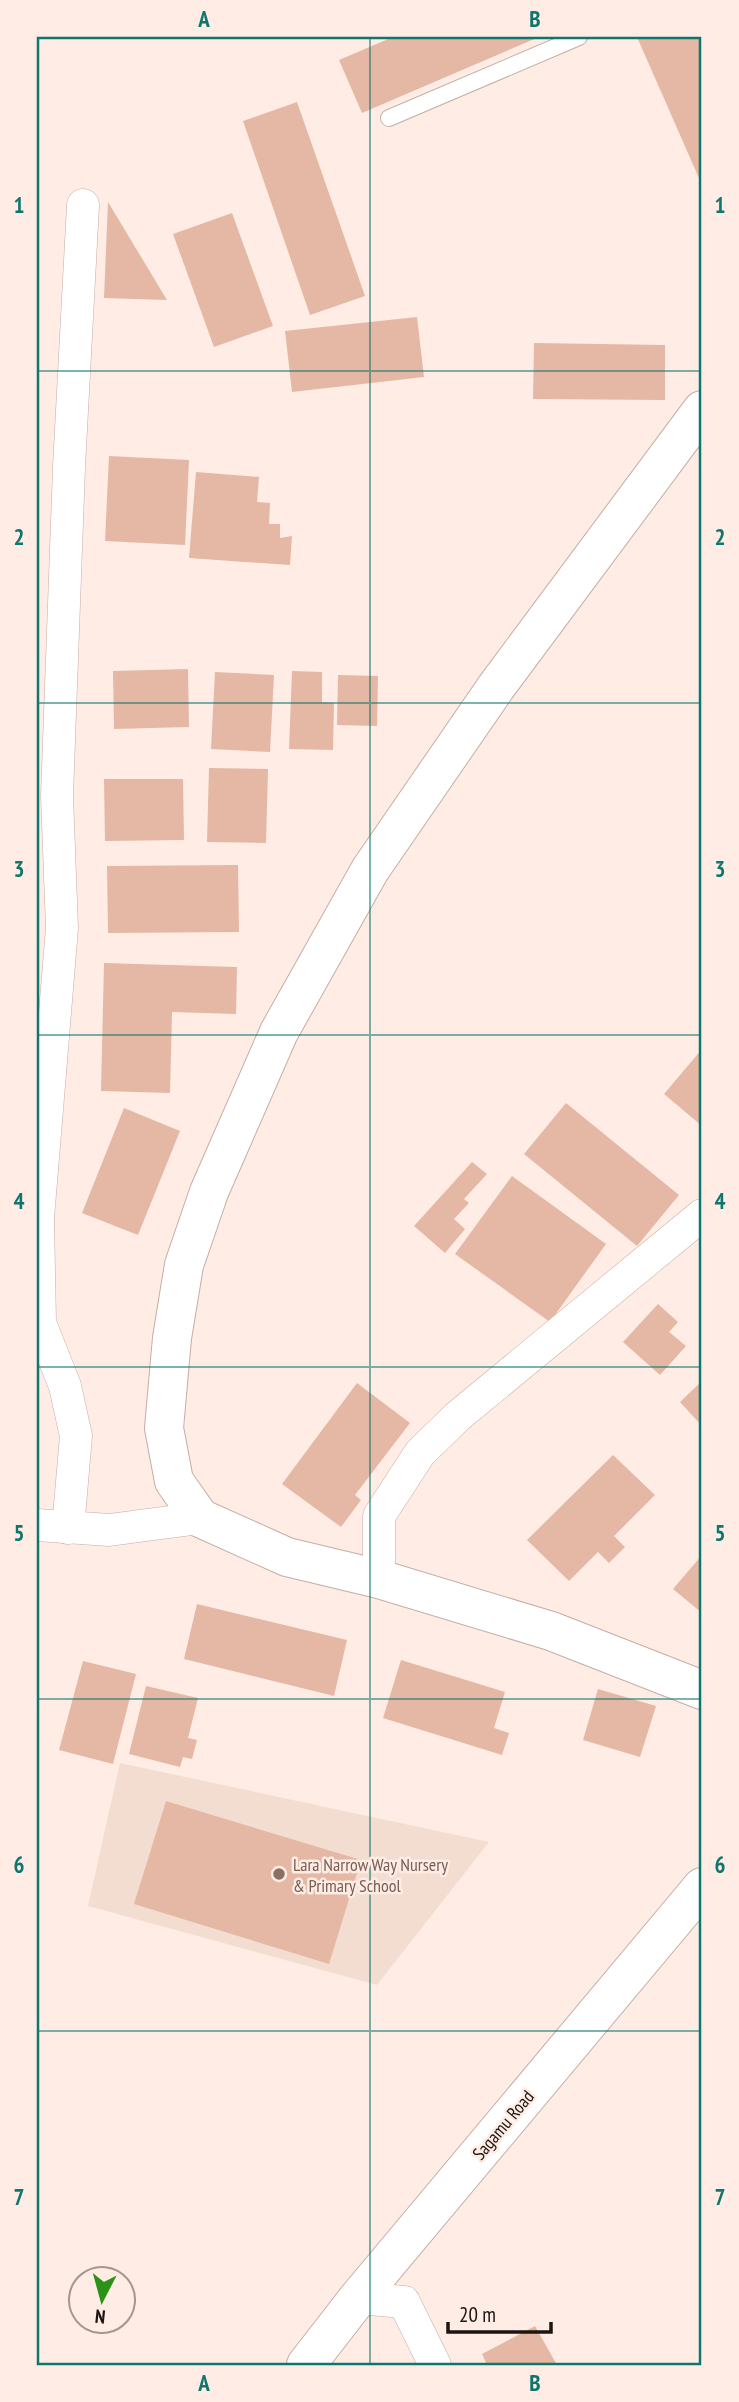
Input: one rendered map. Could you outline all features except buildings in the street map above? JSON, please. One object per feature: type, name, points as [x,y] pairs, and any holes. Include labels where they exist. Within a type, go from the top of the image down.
[{"type":"main road","points":[[702,410],[496,687],[370,870],[279,1032],[209,1192],[184,1265],[174,1326],[164,1429],[174,1481],[201,1518],[287,1557],[379,1579],[551,1631],[702,1690]]},
{"type":"main road","name":"Sagamu Road","points":[[306,2365],[358,2298],[702,1887]]},
{"type":"street","points":[[68,1528],[76,1436],[65,1386],[40,1323],[38,1219],[62,928],[47,795],[83,205]]},
{"type":"street","points":[[379,1579],[379,1516],[420,1453],[458,1416],[702,1215]]},
{"type":"street","points":[[37,1525],[108,1530],[201,1518]]},
{"type":"street","points":[[358,2298],[404,2302],[435,2365]]},
{"type":"lane","points":[[389,118],[579,37]]},
{"type":"shaded area","name":"Lara Narrow Way Nursery & Primary School","points":[[120,1763],[489,1842],[377,1985],[88,1906]]},
{"type":"place","name":"Lara Narrow Way Nursery & Primary School","points":[[279,1874]]}]
